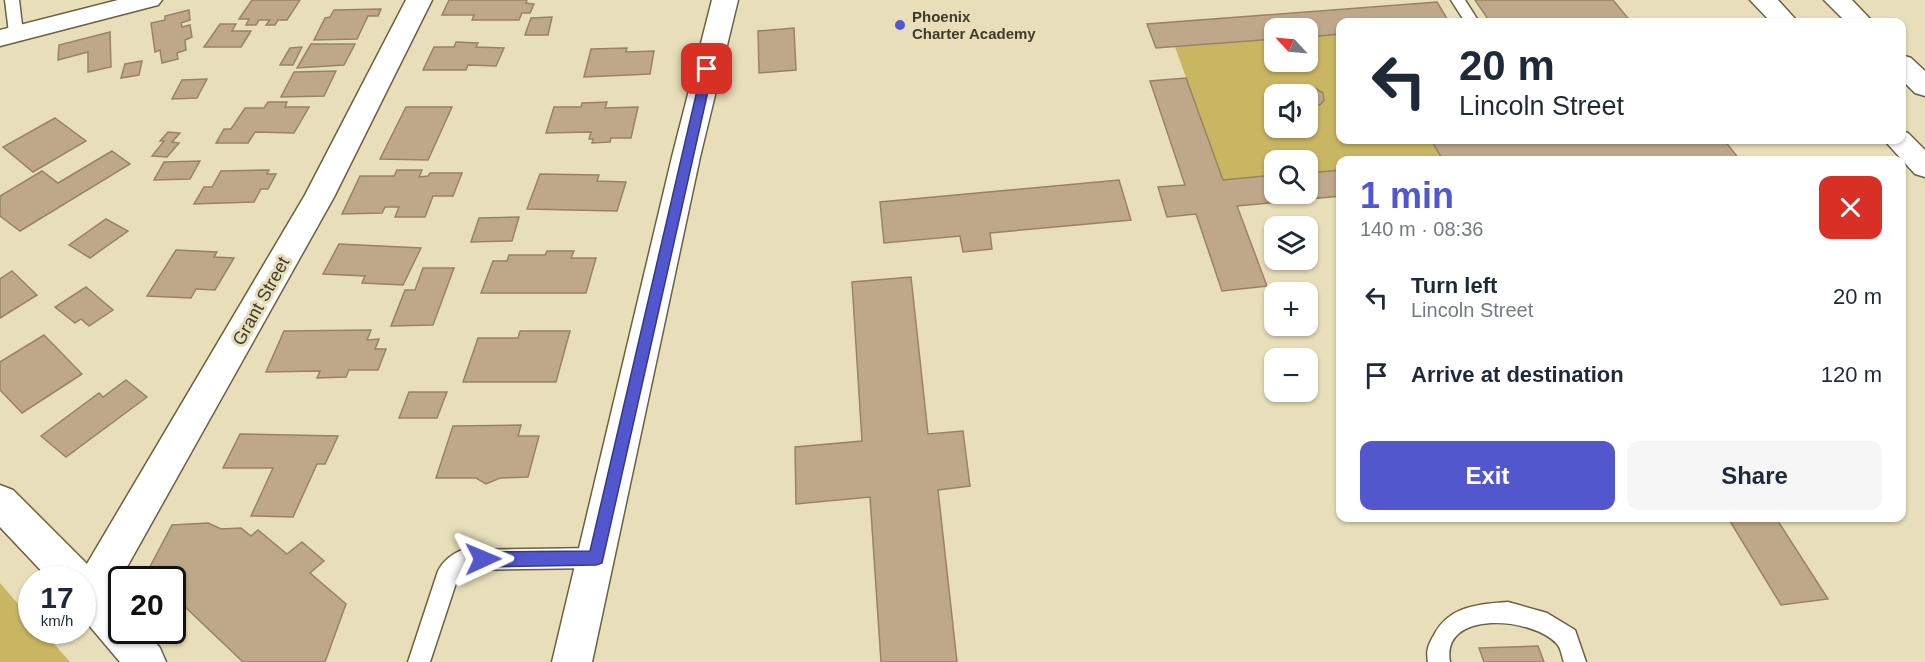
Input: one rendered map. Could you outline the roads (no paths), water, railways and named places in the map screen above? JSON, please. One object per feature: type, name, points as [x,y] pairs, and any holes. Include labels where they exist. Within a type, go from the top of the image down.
[{"type":"street","points":[[8,36],[149,0]]},
{"type":"street","name":"Grant Street","points":[[95,566],[313,207],[419,0]]},
{"type":"street","points":[[572,662],[686,157],[725,0]]},
{"type":"street","points":[[1763,0],[1781,18]]},
{"type":"street","points":[[1837,0],[1856,18]]},
{"type":"street","points":[[1906,68],[1925,87]]},
{"type":"street","points":[[2,508],[61,566]]},
{"type":"street","points":[[96,603],[146,662]]},
{"type":"lane","points":[[8,36],[12,0]]},
{"type":"lane","points":[[1458,0],[1469,18]]},
{"type":"lane","points":[[419,662],[450,571],[462,560],[596,558]]},
{"type":"lane","points":[[1439,662],[1437,651],[1447,632],[1460,620],[1478,614],[1508,612],[1539,620],[1567,638],[1575,662]]},
{"type":"place","name":"Phoenix Charter Academy","points":[[900,25]]}]
